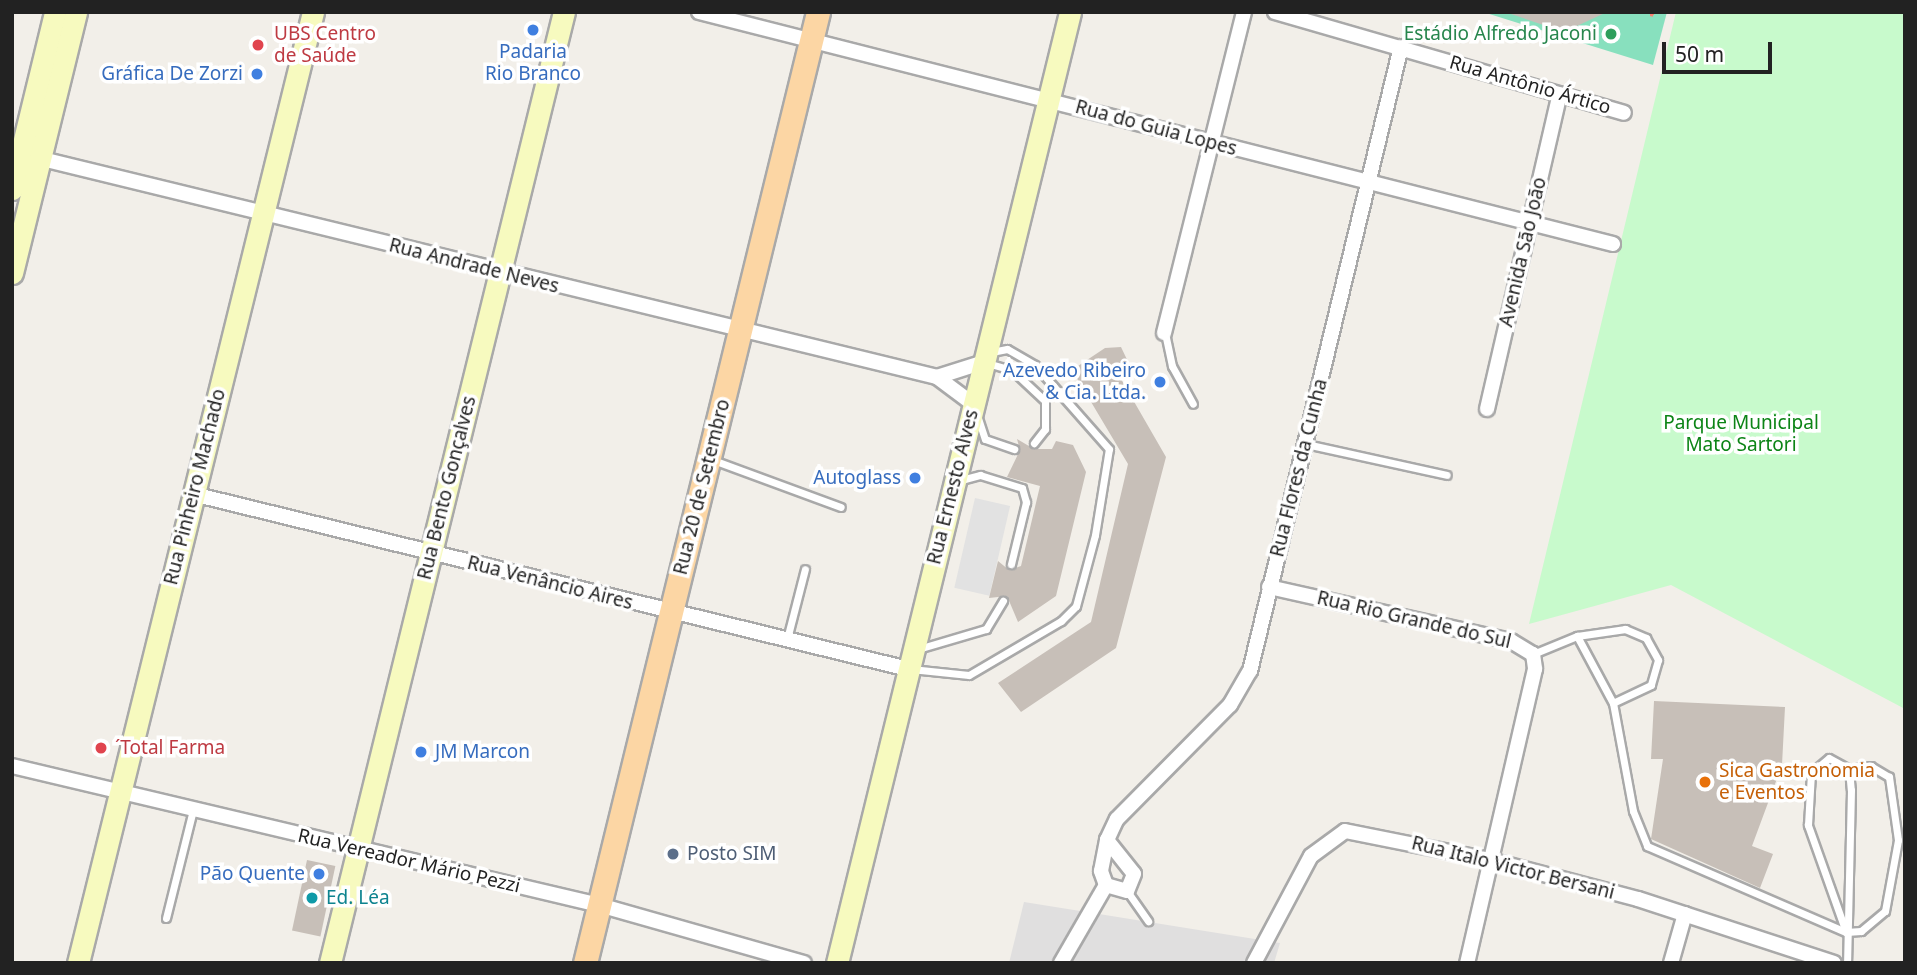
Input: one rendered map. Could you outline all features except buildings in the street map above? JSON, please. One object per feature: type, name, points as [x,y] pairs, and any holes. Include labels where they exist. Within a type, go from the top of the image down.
[{"type":"main road","name":"Rua 20 de Setembro","points":[[585,963],[818,12]]},
{"type":"street","points":[[51,71],[55,12]]},
{"type":"street","points":[[12,189],[51,71],[76,12]]},
{"type":"street","name":"Rua Pinheiro Machado","points":[[78,963],[313,12]]},
{"type":"street","name":"Rua Bento Gonçalves","points":[[330,963],[564,12]]},
{"type":"street","name":"Rua do Guia Lopes","points":[[699,12],[1614,244]]},
{"type":"street","name":"Rua Ernesto Alves","points":[[837,963],[1070,12]]},
{"type":"street","points":[[1164,332],[1244,12]]},
{"type":"street","name":"Rua Antônio Ártico","points":[[1275,12],[1624,113]]},
{"type":"street","name":"Rua Flores da Cunha","points":[[1106,885],[1101,872],[1107,840],[1141,791],[1242,689],[1306,444],[1401,47]]},
{"type":"street","name":"Avenida São João","points":[[1487,409],[1560,94]]},
{"type":"street","points":[[12,272],[24,155]]},
{"type":"street","name":"Rua Andrade Neves","points":[[24,155],[263,212],[500,273],[937,377],[974,404]]},
{"type":"street","points":[[937,377],[984,362]]},
{"type":"street","name":"Rua Venâncio Aires","points":[[193,494],[787,639],[911,659]]},
{"type":"street","name":"Rua Rio Grande do Sul","points":[[1269,587],[1511,641],[1534,654],[1467,963]]},
{"type":"street","name":"Rua Vereador Mário Pezzi","points":[[12,766],[120,794],[599,905],[804,963]]},
{"type":"street","name":"Rua Italo Victor Bersani","points":[[1254,963],[1300,873],[1334,835],[1362,832],[1490,860],[1685,914],[1805,957],[1834,963]]},
{"type":"street","points":[[1061,963],[1106,885],[1127,891],[1134,874],[1107,840]]},
{"type":"street","points":[[1671,963],[1685,914]]},
{"type":"lane","points":[[1164,332],[1172,366],[1193,404]]},
{"type":"lane","points":[[911,659],[969,675],[1061,621],[1076,606],[1095,535],[1109,449],[1016,352],[998,349],[984,362]]},
{"type":"lane","points":[[984,362],[1012,370],[1045,401],[1045,429],[1034,443]]},
{"type":"lane","points":[[974,404],[985,439],[1014,449]]},
{"type":"lane","points":[[1306,444],[1447,475]]},
{"type":"lane","points":[[709,459],[842,507]]},
{"type":"lane","points":[[954,482],[980,475],[1022,488],[1026,502],[1011,564]]},
{"type":"lane","points":[[787,639],[805,569]]},
{"type":"lane","points":[[911,659],[986,629],[1003,601]]},
{"type":"lane","points":[[1534,654],[1577,636],[1625,629],[1655,646],[1651,685],[1612,703]]},
{"type":"lane","points":[[1577,636],[1612,703],[1633,811],[1647,846],[1846,932],[1861,931],[1885,911],[1898,840],[1889,776],[1871,766],[1849,769],[1829,758],[1820,761],[1806,792],[1808,825],[1846,932]]},
{"type":"lane","points":[[1847,963],[1849,769]]},
{"type":"lane","points":[[166,918],[193,810]]},
{"type":"lane","points":[[1127,891],[1148,920]]},
{"type":"shaded area","points":[[975,498],[1010,506],[989,596],[954,588]]},
{"type":"shaded area","points":[[1024,902],[1280,943],[1274,963],[1009,963]]},
{"type":"green space","name":"Estádio Alfredo Jaconi","points":[[1483,12],[1667,12],[1653,65]]},
{"type":"green space","name":"Parque Municipal Mato Sartori","points":[[1676,12],[1905,12],[1905,709],[1671,585],[1529,624]]},
{"type":"place","name":"Padaria Rio Branco","points":[[533,30]]},
{"type":"place","name":"Estádio Alfredo Jaconi","points":[[1611,34]]},
{"type":"place","name":"UBS Centro de Saúde","points":[[258,45]]},
{"type":"place","name":"Gráfica De Zorzi","points":[[257,74]]},
{"type":"place","name":"Azevedo Ribeiro & Cia. Ltda.","points":[[1160,382]]},
{"type":"place","name":"Autoglass","points":[[915,478]]},
{"type":"place","name":"´Total Farma","points":[[101,748]]},
{"type":"place","name":"JM Marcon","points":[[421,752]]},
{"type":"place","name":"Sica Gastronomia e Eventos","points":[[1705,782]]},
{"type":"place","name":"Posto SIM","points":[[673,854]]},
{"type":"place","name":"Pão Quente","points":[[319,874]]},
{"type":"place","name":"Ed. Léa","points":[[312,898]]}]
